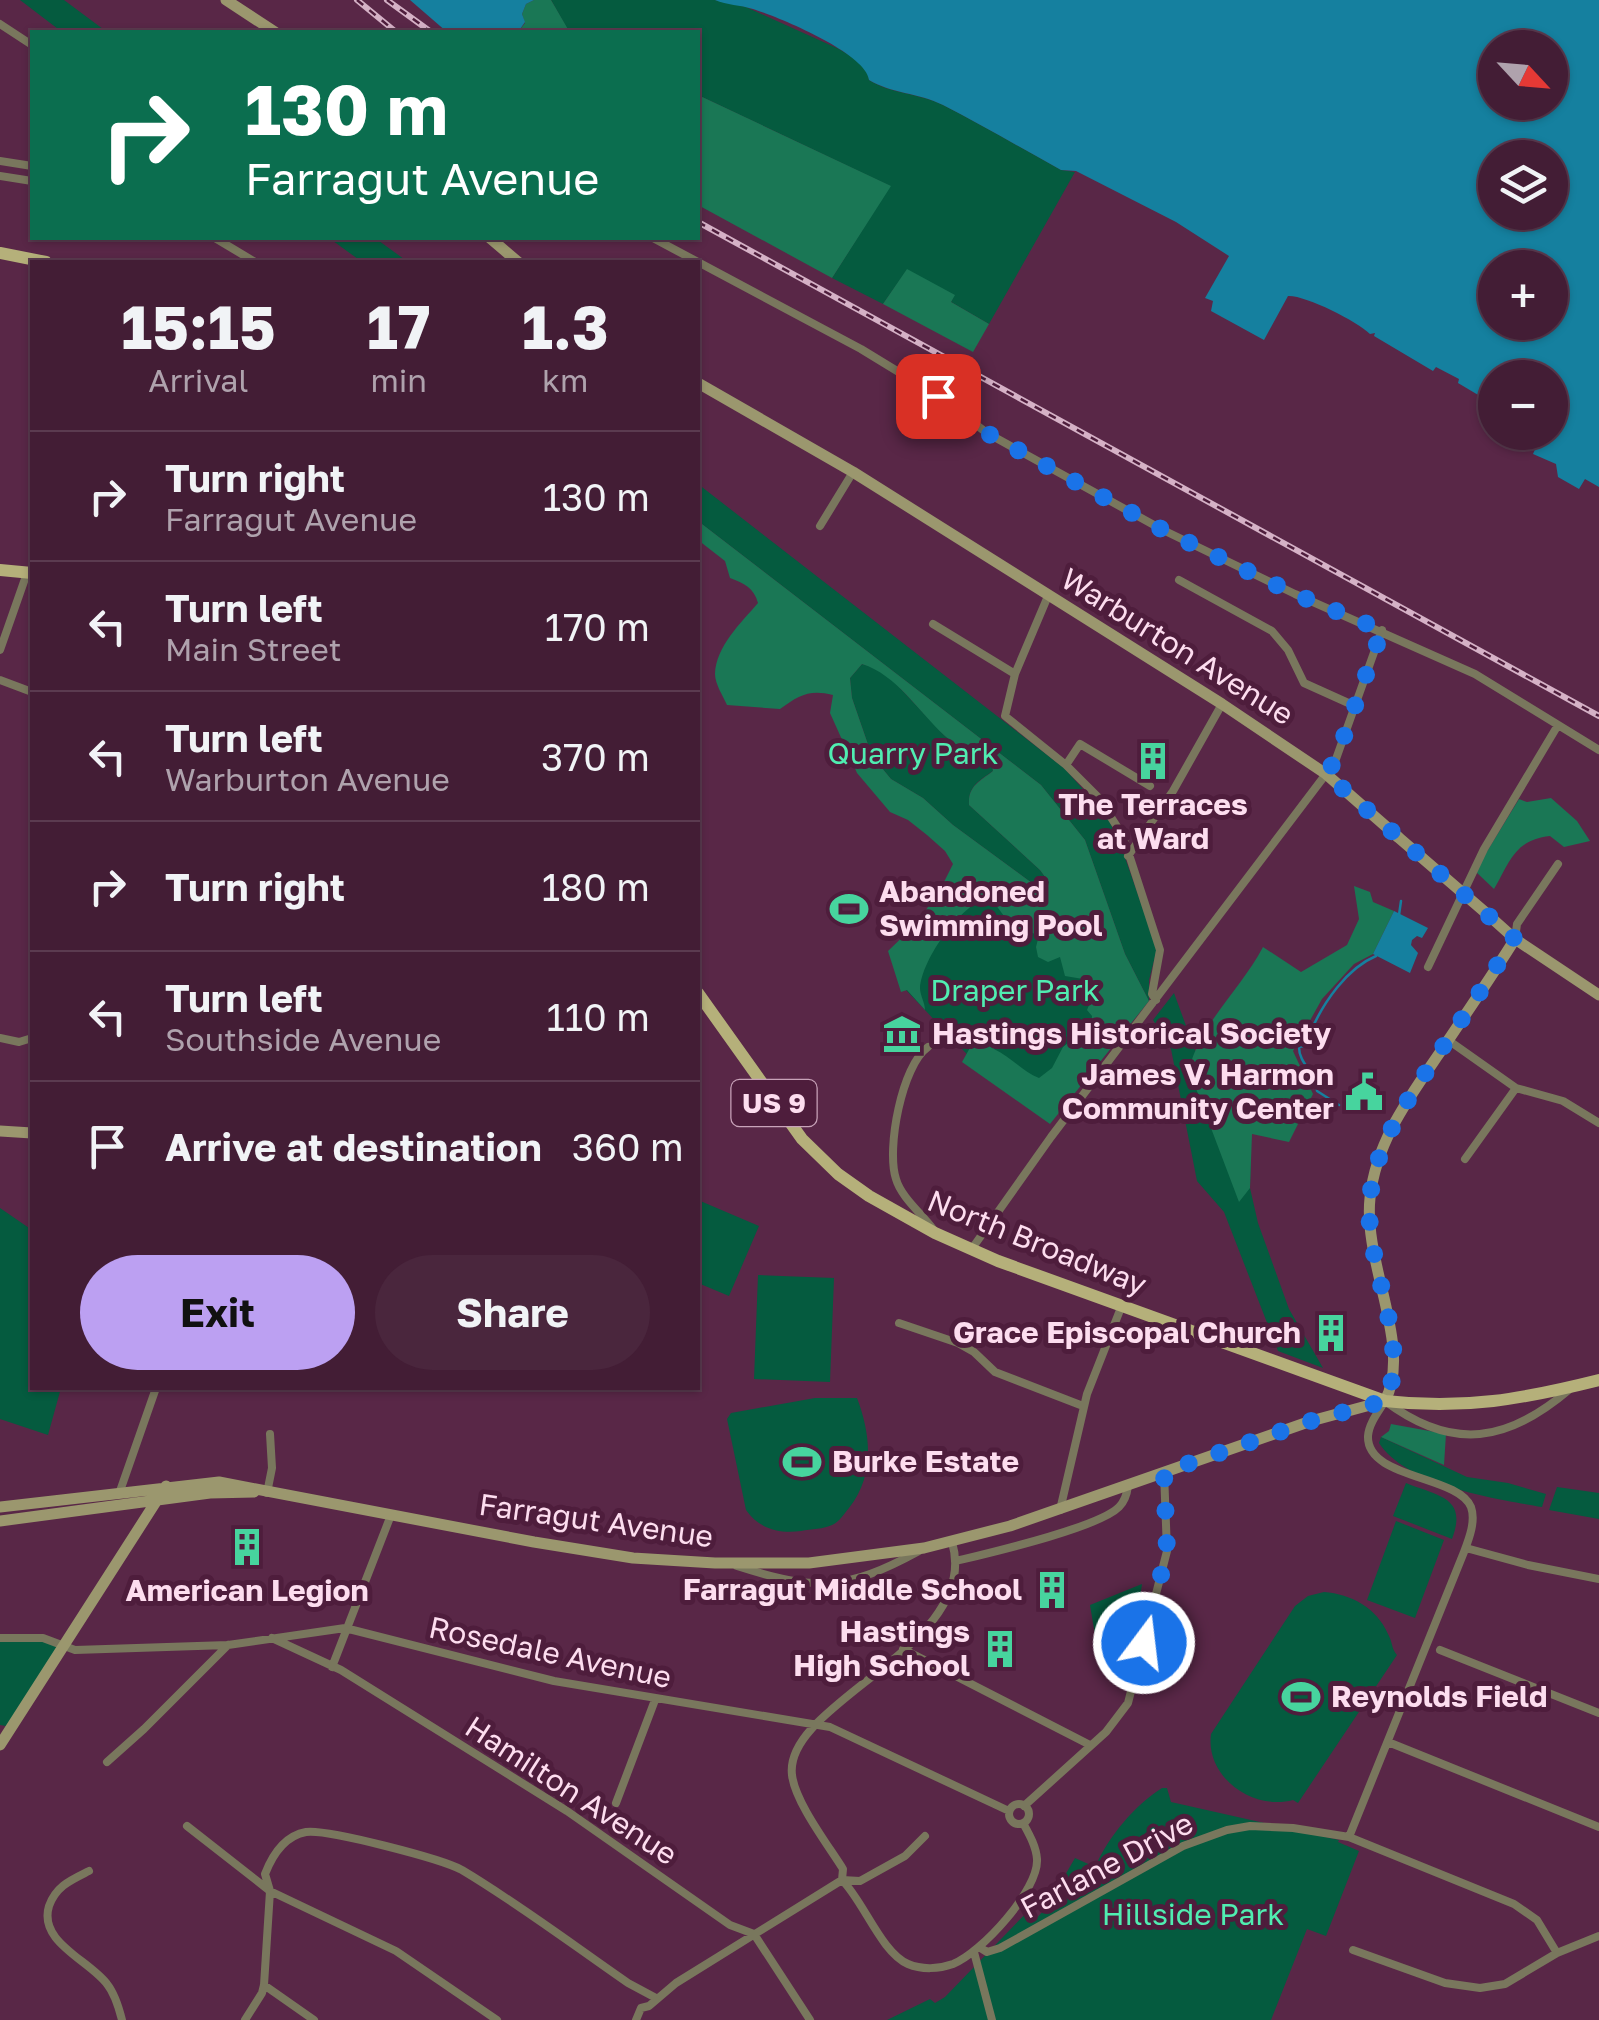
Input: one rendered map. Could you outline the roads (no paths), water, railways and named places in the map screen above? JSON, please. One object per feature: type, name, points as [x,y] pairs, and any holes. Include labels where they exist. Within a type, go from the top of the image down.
[{"type":"main road","points":[[226,0],[272,30]]},
{"type":"main road","points":[[492,240],[516,260]]},
{"type":"main road","points":[[0,254],[34,260]]},
{"type":"main road","name":"Warburton Avenue","points":[[700,384],[853,472],[1222,704],[1326,774],[1514,938],[1599,995]]},
{"type":"main road","points":[[0,570],[30,573]]},
{"type":"main road","points":[[1385,1401],[1393,1384],[1396,1362],[1370,1238],[1372,1182],[1397,1116],[1514,938]]},
{"type":"main road","name":"North Broadway","points":[[700,996],[779,1111],[810,1149],[859,1190],[971,1250],[1385,1401]]},
{"type":"main road","points":[[0,1131],[30,1133]]},
{"type":"main road","name":"US 9","points":[[1385,1401],[1482,1405],[1599,1380]]},
{"type":"main road","name":"Farragut Avenue","points":[[0,1507],[120,1490],[219,1482],[620,1556],[728,1564],[809,1563],[952,1542],[1060,1510],[1311,1421],[1385,1401]]},
{"type":"main road","points":[[0,1745],[166,1486]]},
{"type":"main road","name":"Farragut Avenue","points":[[0,1521],[160,1500],[263,1492]]},
{"type":"main road","points":[[28,1504],[30,1518]]},
{"type":"main road","points":[[122,1505],[135,1516],[138,1533]]},
{"type":"street","points":[[0,24],[30,44]]},
{"type":"street","points":[[0,161],[30,166]]},
{"type":"street","points":[[0,176],[30,181]]},
{"type":"street","points":[[218,240],[252,260]]},
{"type":"street","points":[[657,240],[694,260]]},
{"type":"street","points":[[700,263],[861,349],[938,396],[987,433],[1146,520],[1295,594],[1475,674],[1599,750]]},
{"type":"street","points":[[820,526],[853,472]]},
{"type":"street","points":[[0,650],[30,573]]},
{"type":"street","points":[[1180,580],[1272,631],[1288,650],[1304,683],[1355,706]]},
{"type":"street","points":[[1048,596],[1015,674],[1005,716],[1066,765],[1111,814],[1123,836],[1160,950],[1152,994],[1156,1000]]},
{"type":"street","points":[[933,624],[1015,674]]},
{"type":"street","points":[[971,1250],[1336,759],[1382,630]]},
{"type":"street","points":[[0,680],[30,691]]},
{"type":"street","points":[[1128,856],[1173,791],[1222,704]]},
{"type":"street","points":[[1428,967],[1484,849],[1558,725]]},
{"type":"street","points":[[1066,765],[1080,744],[1150,786]]},
{"type":"street","points":[[1514,938],[1517,924],[1558,864]]},
{"type":"street","points":[[0,1038],[20,1042],[30,1039]]},
{"type":"street","points":[[1448,1040],[1516,1088],[1563,1101],[1599,1123]]},
{"type":"street","points":[[928,1048],[916,1058],[898,1106],[893,1160],[898,1185],[935,1233]]},
{"type":"street","points":[[1465,1160],[1516,1088]]},
{"type":"street","points":[[1060,1510],[1084,1406],[1122,1306]]},
{"type":"street","points":[[899,1323],[958,1343],[974,1352],[994,1372],[1084,1406]]},
{"type":"street","points":[[1349,1837],[1466,1548],[1473,1518],[1467,1500],[1454,1491],[1383,1461],[1372,1452],[1368,1432],[1385,1401],[1409,1419],[1431,1427],[1490,1435],[1525,1420],[1573,1387]]},
{"type":"street","points":[[120,1490],[155,1390]]},
{"type":"street","points":[[263,1492],[272,1468],[270,1434]]},
{"type":"street","points":[[1023,1823],[1014,1822],[1009,1811],[1015,1805],[1024,1806],[1124,1711],[1167,1551],[1164,1472]]},
{"type":"street","points":[[956,1561],[1040,1539],[1108,1515],[1123,1503],[1128,1486]]},
{"type":"street","points":[[332,1667],[391,1515]]},
{"type":"street","points":[[842,1880],[842,1869],[792,1776],[796,1750],[816,1725],[904,1649],[940,1610],[950,1591],[956,1561],[952,1542]]},
{"type":"street","points":[[728,1564],[800,1583],[838,1584],[924,1548]]},
{"type":"street","points":[[1466,1548],[1599,1579]]},
{"type":"street","name":"Rosedale Avenue","points":[[0,1638],[43,1638],[75,1650],[228,1645],[346,1628],[554,1681],[844,1731],[1009,1811]]},
{"type":"street","name":"Hamilton Avenue","points":[[272,1638],[342,1670],[567,1811],[730,1925],[754,1934],[810,2020]]},
{"type":"street","points":[[106,1762],[228,1645]]},
{"type":"street","points":[[904,1649],[1090,1745]]},
{"type":"street","points":[[1440,1650],[1599,1713]]},
{"type":"street","points":[[616,1803],[655,1700]]},
{"type":"street","points":[[1388,1742],[1599,1827]]},
{"type":"street","points":[[1023,1823],[1029,1814],[1024,1806]]},
{"type":"street","points":[[992,2020],[976,1950],[1014,1909],[1032,1881],[1038,1860],[1023,1823]]},
{"type":"street","name":"Farlane Drive","points":[[842,1880],[856,1894],[896,1957],[908,1964],[934,1969],[954,1964],[976,1950],[1000,1948],[1183,1846],[1227,1830],[1267,1825],[1349,1837],[1514,1904],[1537,1920],[1557,1952]]},
{"type":"street","points":[[187,1826],[270,1891],[396,1951],[497,2020]]},
{"type":"street","points":[[245,2020],[264,1984],[270,1891],[264,1874],[284,1843],[305,1832],[460,1869],[656,1998]]},
{"type":"street","points":[[636,2020],[641,2008],[754,1934],[842,1880],[860,1882],[905,1856],[924,1836]]},
{"type":"street","points":[[89,1871],[64,1883],[54,1894],[48,1924],[64,1947],[108,1985],[122,2020]]},
{"type":"street","points":[[1353,1950],[1445,1983],[1480,1988],[1516,1979],[1557,1952],[1599,1936]]},
{"type":"street","points":[[264,1984],[314,2020]]},
{"type":"street","points":[[649,2006],[652,2020]]},
{"type":"water","points":[[410,0],[534,0],[526,4],[522,14],[525,22],[519,30],[445,30]]},
{"type":"water","points":[[715,0],[1599,0],[1599,487],[1585,479],[1579,489],[1558,477],[1556,464],[1533,454],[1535,450],[1568,450],[1568,360],[1478,360],[1478,395],[1458,383],[1459,379],[1436,367],[1433,371],[1354,322],[1288,296],[1264,340],[1211,311],[1213,301],[1205,298],[1229,256],[1176,222],[1076,171],[1061,170],[943,105],[869,80],[864,70],[838,48],[753,9]]},
{"type":"water","points":[[1394,911],[1428,928],[1422,938],[1412,940],[1411,945],[1418,953],[1410,973],[1373,954]]},
{"type":"waterway","points":[[1399,915],[1401,901]]},
{"type":"waterway","points":[[1339,1105],[1317,1091],[1299,1047],[1313,1044],[1311,1031],[1337,988],[1355,969],[1376,956]]},
{"type":"railway","points":[[357,0],[394,30]]},
{"type":"railway","points":[[387,0],[428,30]]},
{"type":"railway","points":[[700,223],[1599,716]]},
{"type":"place","name":"The Terraces at Ward","points":[[1153,761]]},
{"type":"place","name":"Abandoned Swimming Pool","points":[[849,909]]},
{"type":"place","name":"Hastings Historical Society","points":[[902,1034]]},
{"type":"place","name":"James V. Harmon Community Center","points":[[1364,1092]]},
{"type":"place","name":"Grace Episcopal Church","points":[[1331,1333]]},
{"type":"place","name":"Burke Estate","points":[[802,1462]]},
{"type":"place","name":"American Legion","points":[[247,1547]]},
{"type":"place","name":"Farragut Middle School","points":[[1052,1590]]},
{"type":"place","name":"Hastings High School","points":[[1000,1649]]},
{"type":"place","name":"Reynolds Field","points":[[1301,1697]]},
{"type":"park label","name":"Quarry Park","points":[[913,754]]},
{"type":"park label","name":"Draper Park","points":[[1015,991]]},
{"type":"park label","name":"Hillside Park","points":[[1193,1915]]}]
